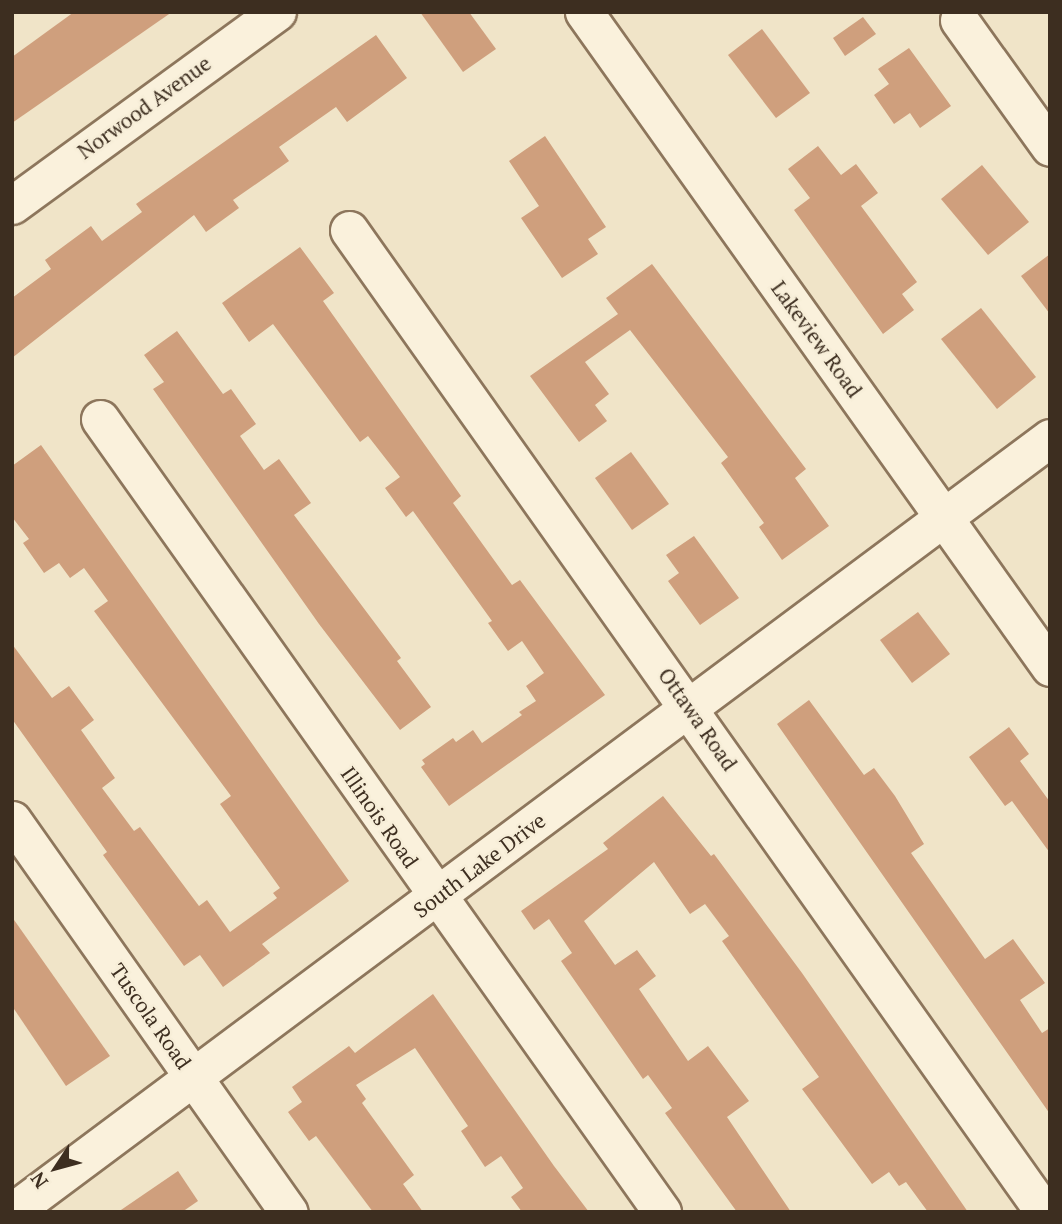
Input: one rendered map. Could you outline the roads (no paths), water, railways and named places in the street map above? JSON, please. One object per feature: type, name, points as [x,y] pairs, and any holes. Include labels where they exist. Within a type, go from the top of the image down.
[{"type":"street","name":"Norwood Avenue","points":[[12,205],[277,12]]},
{"type":"street","name":"Lakeview Road","points":[[584,12],[1050,667]]},
{"type":"street","points":[[959,20],[1050,147]]},
{"type":"street","name":"Ottawa Road","points":[[349,230],[691,708],[1044,1212]]},
{"type":"street","name":"Illinois Road","points":[[100,419],[436,897],[662,1212]]},
{"type":"street","name":"South Lake Drive","points":[[12,1212],[1050,438]]},
{"type":"street","name":"Tuscola Road","points":[[12,820],[289,1212]]}]
